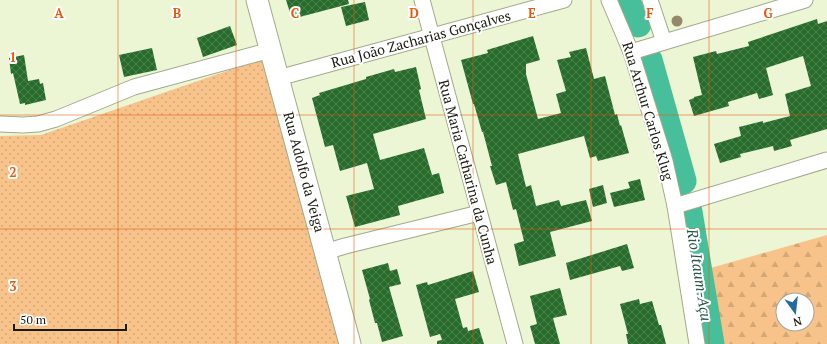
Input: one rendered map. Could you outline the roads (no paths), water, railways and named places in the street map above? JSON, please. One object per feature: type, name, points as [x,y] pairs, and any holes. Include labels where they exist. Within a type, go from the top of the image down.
[{"type":"street","name":"Rua Adolfo da Veiga","points":[[257,0],[350,344]]},
{"type":"street","name":"Rua Maria Catharina da Cunha","points":[[422,0],[515,344]]},
{"type":"street","name":"Rua João Zacharias Gonçalves","points":[[278,78],[564,0]]},
{"type":"street","name":"Rua Arthur Carlos Klug","points":[[609,0],[631,52],[666,161],[675,206],[697,344]]},
{"type":"street","points":[[650,0],[664,42]]},
{"type":"street","points":[[631,52],[805,0]]},
{"type":"street","points":[[0,124],[38,124],[56,119],[134,87],[271,50]]},
{"type":"street","points":[[675,206],[827,160]]},
{"type":"street","points":[[325,252],[480,213]]},
{"type":"waterway","name":"Rio Itaum-Açu","points":[[626,0],[638,24]]},
{"type":"waterway","name":"Rio Itaum-Açu","points":[[649,60],[683,181]]},
{"type":"waterway","name":"Rio Itaum-Açu","points":[[688,206],[711,344]]}]
